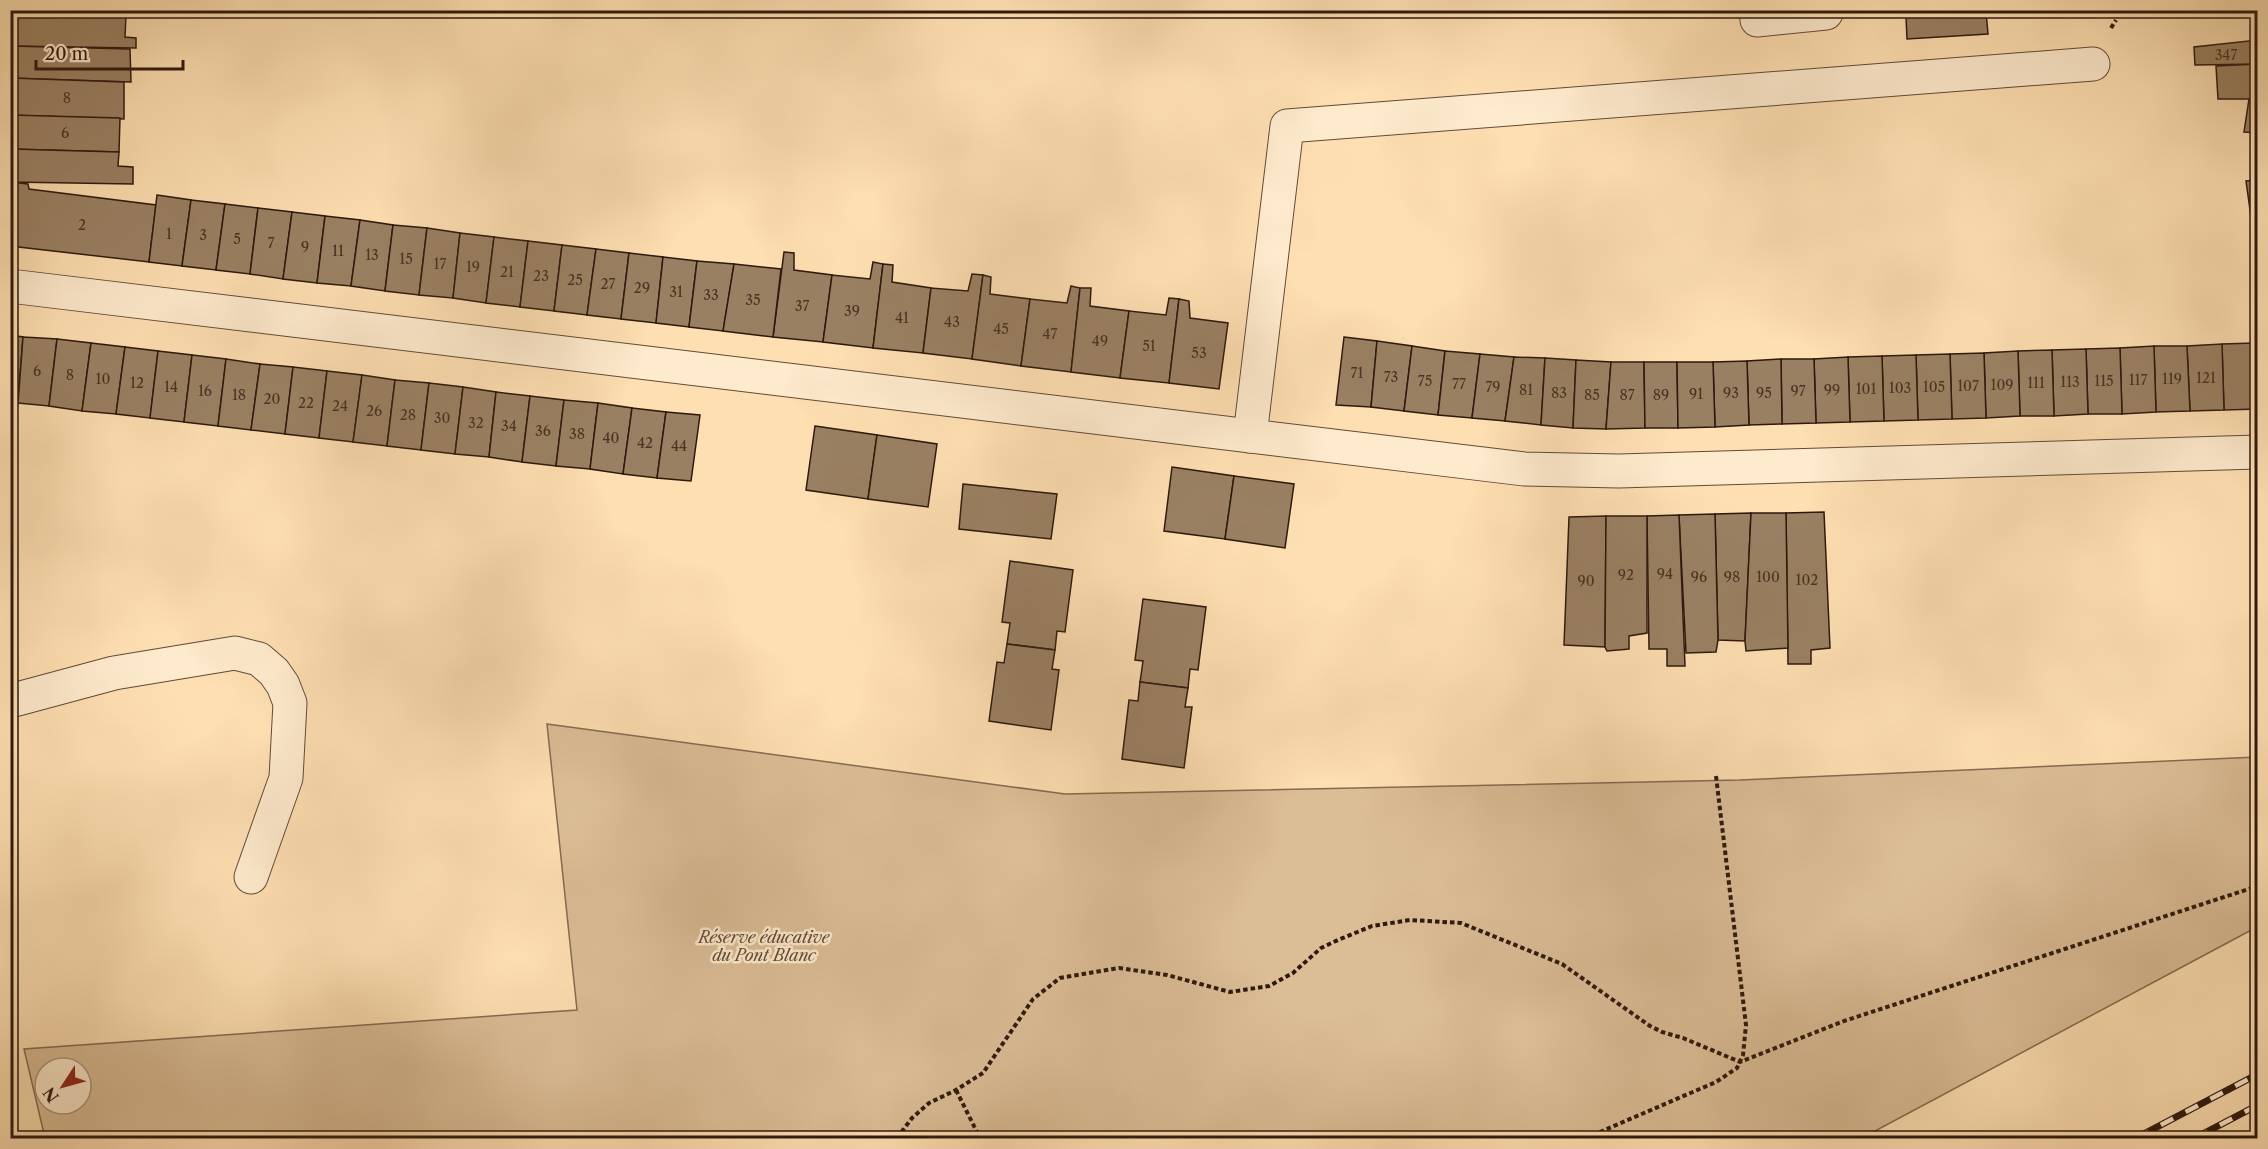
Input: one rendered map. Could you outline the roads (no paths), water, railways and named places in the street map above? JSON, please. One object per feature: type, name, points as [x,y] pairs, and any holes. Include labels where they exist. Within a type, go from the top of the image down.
[{"type":"street","points":[[1756,10],[1757,20],[1826,13],[1826,10]]},
{"type":"street","points":[[1250,436],[1287,126],[2093,64]]},
{"type":"street","points":[[10,286],[1524,469],[1588,472],[2258,452]]},
{"type":"street","points":[[10,702],[114,673],[236,653],[259,659],[274,672],[283,685],[290,703],[286,778],[251,877]]},
{"type":"railway","points":[[2136,1138],[2258,1074]]},
{"type":"railway","points":[[2195,1138],[2258,1105]]},
{"type":"park label","name":"Réserve éducative du Pont Blanc","points":[[764,946]]}]
